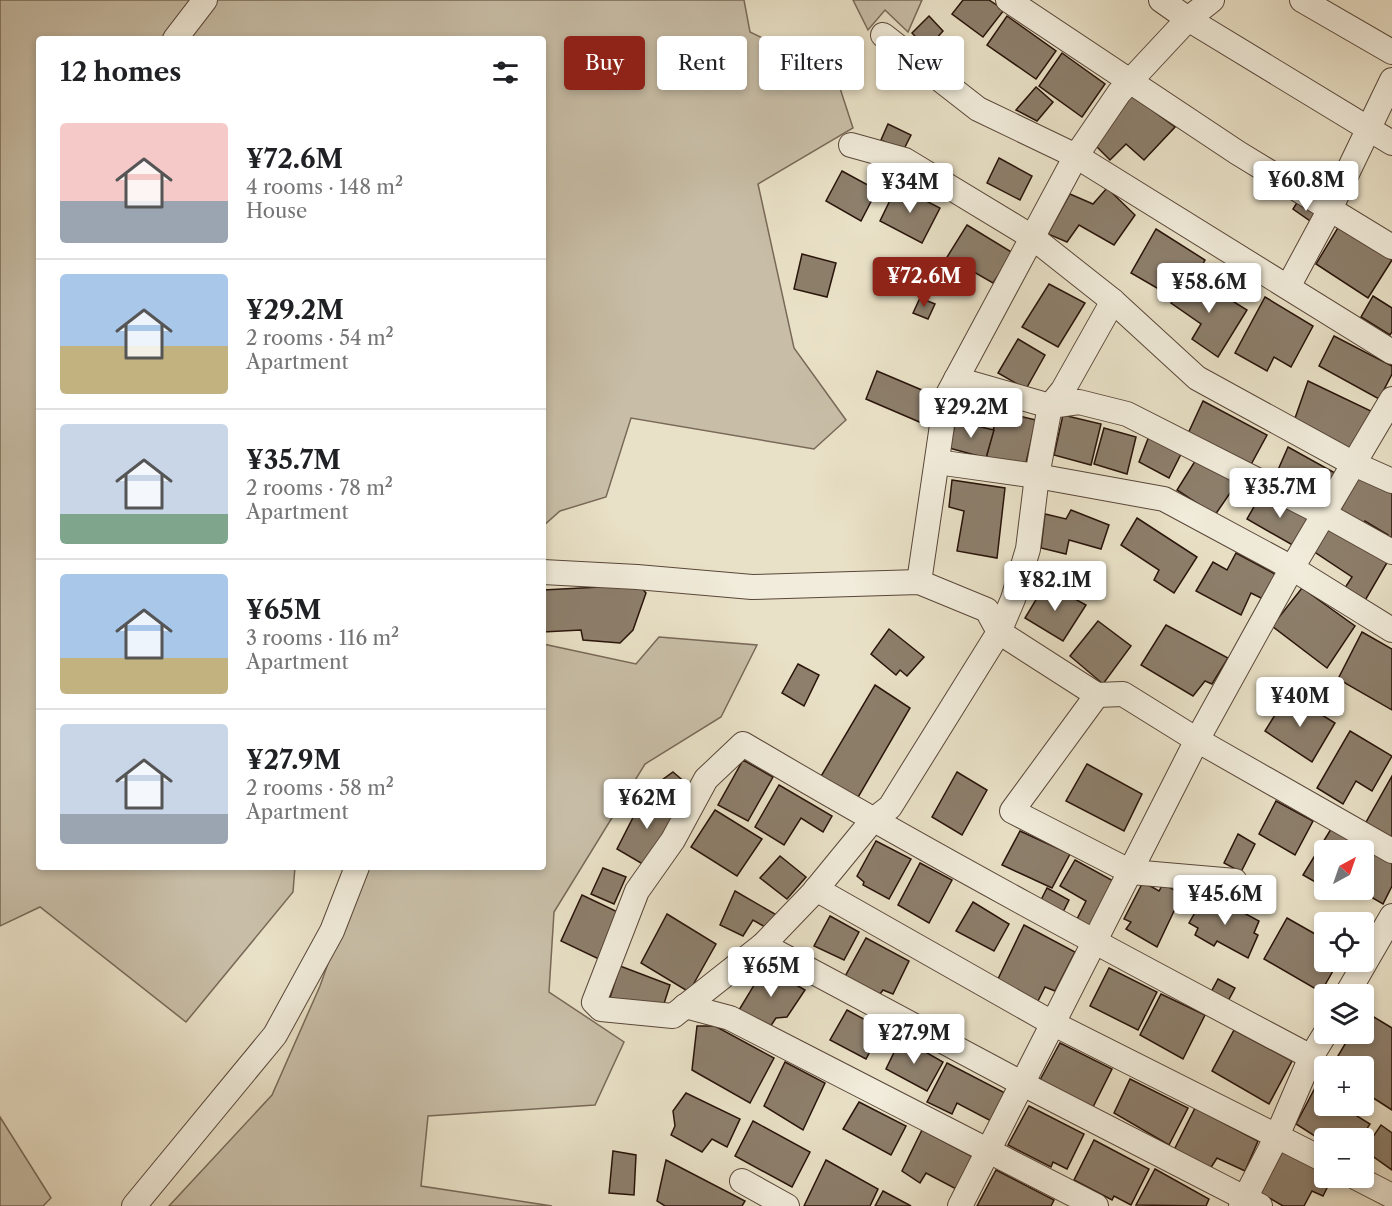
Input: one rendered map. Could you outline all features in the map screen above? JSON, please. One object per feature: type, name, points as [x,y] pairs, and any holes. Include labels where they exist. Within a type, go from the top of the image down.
[{"type":"street","points":[[177,36],[206,0]]},
{"type":"street","points":[[1008,0],[1238,153],[1392,247]]},
{"type":"street","points":[[1161,0],[1188,19],[1392,143]]},
{"type":"street","points":[[919,582],[946,398],[1076,156],[1119,93],[1188,19],[1212,0]]},
{"type":"street","points":[[1302,0],[1392,52]]},
{"type":"street","points":[[883,35],[978,109],[1076,156],[1392,352]]},
{"type":"street","points":[[1288,287],[1330,209],[1392,80]]},
{"type":"street","points":[[851,145],[905,160],[1032,237],[1113,301],[1197,378],[1354,464],[1392,481]]},
{"type":"street","points":[[1113,301],[1063,390],[1050,406],[1037,476],[1028,549],[1013,599],[999,632],[891,807],[872,820],[816,889],[763,945],[673,1016],[601,1009],[594,1002],[637,891],[673,840],[706,779],[743,744],[872,820],[1095,943],[1311,1057]]},
{"type":"street","points":[[956,379],[1050,406],[1079,402],[1127,414],[1324,514],[1392,552]]},
{"type":"street","points":[[960,1206],[1197,740],[1292,568],[1392,399]]},
{"type":"street","points":[[937,462],[1037,476],[1164,499],[1292,568],[1392,630]]},
{"type":"street","points":[[546,572],[752,587],[919,582],[987,610],[999,632],[1097,695],[1123,694],[1197,740],[1392,851]]},
{"type":"street","points":[[1097,695],[1012,811],[1131,872],[1235,881]]},
{"type":"street","points":[[134,1206],[275,1035],[332,931],[356,870]]},
{"type":"street","points":[[816,889],[1054,1024],[1314,1155]]},
{"type":"street","points":[[1353,984],[1392,916]]},
{"type":"street","points":[[763,945],[1249,1203],[1311,1057],[1319,1044]]},
{"type":"street","points":[[685,1006],[730,1018],[1096,1206]]},
{"type":"street","points":[[742,1181],[788,1206]]},
{"type":"street","points":[[1374,1187],[1392,1196]]},
{"type":"shaded area","points":[[0,0],[744,0],[750,32],[759,36],[759,90],[841,90],[853,128],[758,184],[794,348],[846,420],[814,449],[631,418],[606,497],[560,511],[546,523],[546,36],[36,36],[36,870],[295,870],[293,892],[186,1022],[40,907],[0,926]]},
{"type":"shaded area","points":[[853,0],[922,0],[908,32],[885,10],[868,30]]},
{"type":"shaded area","points":[[659,637],[757,645],[721,717],[645,764],[554,912],[549,992],[624,1042],[595,1105],[428,1116],[421,1186],[552,1206],[169,1206],[272,1095],[320,986],[361,870],[546,870],[546,645],[636,664]]},
{"type":"shaded area","points":[[0,1117],[51,1198],[43,1206],[0,1206]]},
{"type":"building","points":[[963,0],[989,0],[1004,10],[983,37],[952,14]]},
{"type":"building","points":[[929,16],[943,31],[939,36],[915,36],[912,33]]},
{"type":"building","points":[[1007,16],[1056,51],[1036,79],[987,45]]},
{"type":"building","points":[[1062,53],[1105,84],[1082,117],[1039,86]]},
{"type":"building","points":[[1036,87],[1053,102],[1037,121],[1016,110]]},
{"type":"building","points":[[1130,94],[1175,127],[1144,160],[1126,144],[1110,160],[1093,143]]},
{"type":"building","points":[[888,124],[911,135],[903,151],[881,140]]},
{"type":"building","points":[[999,158],[1032,176],[1020,200],[987,183]]},
{"type":"building","points":[[842,171],[877,190],[861,221],[826,201]]},
{"type":"building","points":[[897,186],[940,208],[922,243],[880,221]]},
{"type":"building","points":[[1107,188],[1135,215],[1114,245],[1079,225],[1067,242],[1048,234],[1070,194],[1093,204]]},
{"type":"building","points":[[1298,201],[1319,214],[1313,223],[1293,209]]},
{"type":"building","points":[[967,225],[1013,253],[993,283],[974,272],[962,286],[939,270]]},
{"type":"building","points":[[1339,226],[1392,260],[1368,298],[1316,264]]},
{"type":"building","points":[[1156,229],[1205,260],[1196,277],[1185,272],[1169,295],[1131,273]]},
{"type":"building","points":[[802,254],[836,263],[827,297],[794,289]]},
{"type":"building","points":[[1189,274],[1247,310],[1218,357],[1192,339],[1201,324],[1171,303]]},
{"type":"building","points":[[1049,284],[1085,303],[1058,347],[1022,327]]},
{"type":"building","points":[[1373,296],[1392,308],[1390,335],[1361,317]]},
{"type":"building","points":[[1265,297],[1313,326],[1291,367],[1274,357],[1267,371],[1235,353]]},
{"type":"building","points":[[920,298],[935,304],[928,319],[913,313]]},
{"type":"building","points":[[1334,336],[1392,366],[1392,374],[1379,399],[1319,366]]},
{"type":"building","points":[[1018,339],[1045,355],[1026,389],[998,373]]},
{"type":"building","points":[[877,371],[936,396],[924,424],[866,399]]},
{"type":"building","points":[[1308,381],[1373,412],[1352,454],[1293,424]]},
{"type":"building","points":[[1203,401],[1267,435],[1248,470],[1186,438]]},
{"type":"building","points":[[998,411],[1036,420],[1025,467],[986,458]]},
{"type":"building","points":[[1063,415],[1101,424],[1091,465],[1054,455]]},
{"type":"building","points":[[956,421],[994,430],[986,458],[949,448]]},
{"type":"building","points":[[1104,428],[1136,437],[1127,474],[1094,464]]},
{"type":"building","points":[[1149,436],[1182,452],[1169,478],[1139,462]]},
{"type":"building","points":[[1288,447],[1335,473],[1318,505],[1274,479]]},
{"type":"building","points":[[1197,458],[1237,483],[1215,515],[1177,490]]},
{"type":"building","points":[[1360,475],[1392,492],[1392,541],[1386,537],[1388,535],[1365,521],[1361,531],[1337,516]]},
{"type":"building","points":[[952,480],[1005,488],[997,558],[957,551],[964,511],[949,507]]},
{"type":"building","points":[[1263,491],[1313,517],[1296,547],[1247,519]]},
{"type":"building","points":[[1071,510],[1109,525],[1101,549],[1069,540],[1066,554],[1041,548],[1045,514],[1066,519]]},
{"type":"building","points":[[1137,518],[1197,557],[1174,593],[1154,580],[1159,570],[1121,545]]},
{"type":"building","points":[[1328,524],[1388,561],[1363,604],[1343,591],[1352,577],[1313,551]]},
{"type":"building","points":[[1236,553],[1275,574],[1263,599],[1251,593],[1241,615],[1196,591],[1213,562],[1227,570]]},
{"type":"building","points":[[1046,583],[1086,605],[1063,641],[1025,618]]},
{"type":"building","points":[[639,585],[646,593],[633,630],[620,643],[583,640],[581,630],[546,632],[546,590]]},
{"type":"building","points":[[1302,588],[1355,626],[1327,668],[1272,626]]},
{"type":"building","points":[[1098,621],[1131,646],[1103,684],[1070,656]]},
{"type":"building","points":[[1166,625],[1228,658],[1212,684],[1205,681],[1193,696],[1141,665]]},
{"type":"building","points":[[889,629],[924,657],[907,676],[900,670],[896,675],[871,654]]},
{"type":"building","points":[[1362,632],[1392,649],[1392,710],[1338,679]]},
{"type":"building","points":[[798,664],[819,675],[804,706],[782,693]]},
{"type":"building","points":[[875,685],[910,708],[857,799],[820,778]]},
{"type":"building","points":[[1288,694],[1335,723],[1312,762],[1265,731]]},
{"type":"building","points":[[1350,731],[1392,756],[1372,791],[1356,781],[1343,804],[1317,788]]},
{"type":"building","points":[[743,760],[773,777],[748,821],[718,805]]},
{"type":"building","points":[[1087,764],[1142,794],[1124,831],[1066,801]]},
{"type":"building","points":[[673,772],[694,790],[680,811],[647,791]]},
{"type":"building","points":[[957,772],[987,790],[962,835],[932,817]]},
{"type":"building","points":[[1392,776],[1392,839],[1365,824]]},
{"type":"building","points":[[779,785],[832,816],[823,832],[801,818],[784,845],[755,827]]},
{"type":"building","points":[[645,794],[679,814],[646,866],[617,849]]},
{"type":"building","points":[[1276,801],[1313,821],[1295,855],[1259,834]]},
{"type":"building","points":[[715,810],[762,839],[737,876],[691,847]]},
{"type":"building","points":[[1331,829],[1351,840],[1324,840]]},
{"type":"building","points":[[1020,831],[1070,854],[1052,888],[1002,865]]},
{"type":"building","points":[[1238,834],[1255,844],[1241,872],[1224,863]]},
{"type":"building","points":[[876,841],[911,859],[889,899],[863,885],[864,882],[857,876]]},
{"type":"building","points":[[1374,853],[1392,863],[1392,886],[1383,904],[1374,899]]},
{"type":"building","points":[[780,856],[806,877],[787,899],[760,878]]},
{"type":"building","points":[[1314,857],[1314,881],[1303,875]]},
{"type":"building","points":[[1075,860],[1117,883],[1092,935],[1074,925],[1086,901],[1060,886]]},
{"type":"building","points":[[920,863],[952,880],[929,923],[898,905]]},
{"type":"building","points":[[603,868],[626,877],[614,904],[591,894]]},
{"type":"building","points":[[1143,882],[1159,891],[1163,884],[1182,894],[1157,947],[1126,929],[1131,922],[1124,919]]},
{"type":"building","points":[[1047,888],[1069,900],[1059,920],[1037,908]]},
{"type":"building","points":[[735,891],[780,917],[770,930],[753,920],[743,936],[720,925]]},
{"type":"building","points":[[582,895],[624,915],[603,961],[561,941]]},
{"type":"building","points":[[1211,895],[1259,921],[1254,933],[1258,935],[1248,958],[1217,941],[1214,946],[1195,935],[1198,928],[1189,923],[1201,902],[1206,905]]},
{"type":"building","points":[[973,902],[1009,924],[994,951],[956,931]]},
{"type":"building","points":[[667,914],[716,944],[689,992],[641,963]]},
{"type":"building","points":[[830,916],[859,932],[844,960],[814,946]]},
{"type":"building","points":[[1287,918],[1314,933],[1314,972],[1332,972],[1326,984],[1314,984],[1314,988],[1264,959]]},
{"type":"building","points":[[1024,925],[1075,952],[1055,991],[1045,987],[1037,1003],[997,981]]},
{"type":"building","points":[[866,938],[909,961],[893,994],[883,990],[875,1001],[842,982]]},
{"type":"building","points":[[620,966],[670,985],[662,1010],[608,1004]]},
{"type":"building","points":[[765,967],[805,990],[787,1017],[776,1018],[770,1027],[739,1010]]},
{"type":"building","points":[[1109,968],[1157,992],[1138,1030],[1090,1006]]},
{"type":"building","points":[[1218,979],[1235,988],[1227,1003],[1210,994]]},
{"type":"building","points":[[1161,994],[1205,1015],[1183,1059],[1140,1035]]},
{"type":"building","points":[[847,1010],[882,1029],[866,1059],[830,1040]]},
{"type":"building","points":[[1374,1017],[1392,1028],[1392,1110],[1374,1098],[1374,1056],[1338,1056],[1345,1044],[1374,1044]]},
{"type":"building","points":[[697,1026],[715,1026],[774,1058],[750,1103],[692,1070]]},
{"type":"building","points":[[1234,1030],[1292,1061],[1269,1104],[1212,1071]]},
{"type":"building","points":[[901,1038],[943,1062],[927,1091],[886,1069]]},
{"type":"building","points":[[1060,1043],[1112,1069],[1093,1107],[1040,1080]]},
{"type":"building","points":[[785,1062],[825,1083],[803,1130],[764,1106]]},
{"type":"building","points":[[947,1063],[1007,1094],[993,1122],[957,1103],[952,1114],[927,1102]]},
{"type":"building","points":[[1130,1079],[1188,1108],[1169,1145],[1114,1113]]},
{"type":"building","points":[[1314,1090],[1314,1116],[1357,1116],[1370,1124],[1367,1128],[1314,1128],[1314,1136],[1296,1124]]},
{"type":"building","points":[[686,1093],[740,1119],[727,1147],[712,1139],[702,1152],[671,1135],[675,1126],[673,1111]]},
{"type":"building","points":[[859,1102],[906,1126],[891,1155],[843,1129]]},
{"type":"building","points":[[1029,1106],[1084,1134],[1067,1169],[1053,1162],[1051,1167],[1008,1145]]},
{"type":"building","points":[[1195,1108],[1258,1141],[1245,1171],[1217,1158],[1210,1169],[1174,1150]]},
{"type":"building","points":[[753,1121],[810,1152],[792,1187],[735,1156]]},
{"type":"building","points":[[1381,1125],[1392,1133],[1392,1170],[1374,1157],[1374,1135]]},
{"type":"building","points":[[922,1130],[975,1158],[958,1190],[926,1173],[920,1183],[902,1171]]},
{"type":"building","points":[[1094,1140],[1149,1169],[1131,1205],[1114,1196],[1112,1200],[1074,1180]]},
{"type":"building","points":[[1279,1148],[1314,1167],[1314,1188],[1327,1188],[1323,1196],[1312,1191],[1304,1206],[1283,1206],[1259,1192]]},
{"type":"building","points":[[613,1151],[636,1155],[634,1195],[609,1193]]},
{"type":"building","points":[[666,1160],[745,1201],[742,1206],[665,1206],[657,1201]]},
{"type":"building","points":[[826,1160],[878,1189],[870,1206],[804,1206]]},
{"type":"building","points":[[1155,1169],[1209,1199],[1206,1206],[1136,1205]]},
{"type":"building","points":[[996,1170],[1054,1200],[1051,1206],[977,1206]]},
{"type":"building","points":[[883,1191],[911,1206],[875,1206]]}]
